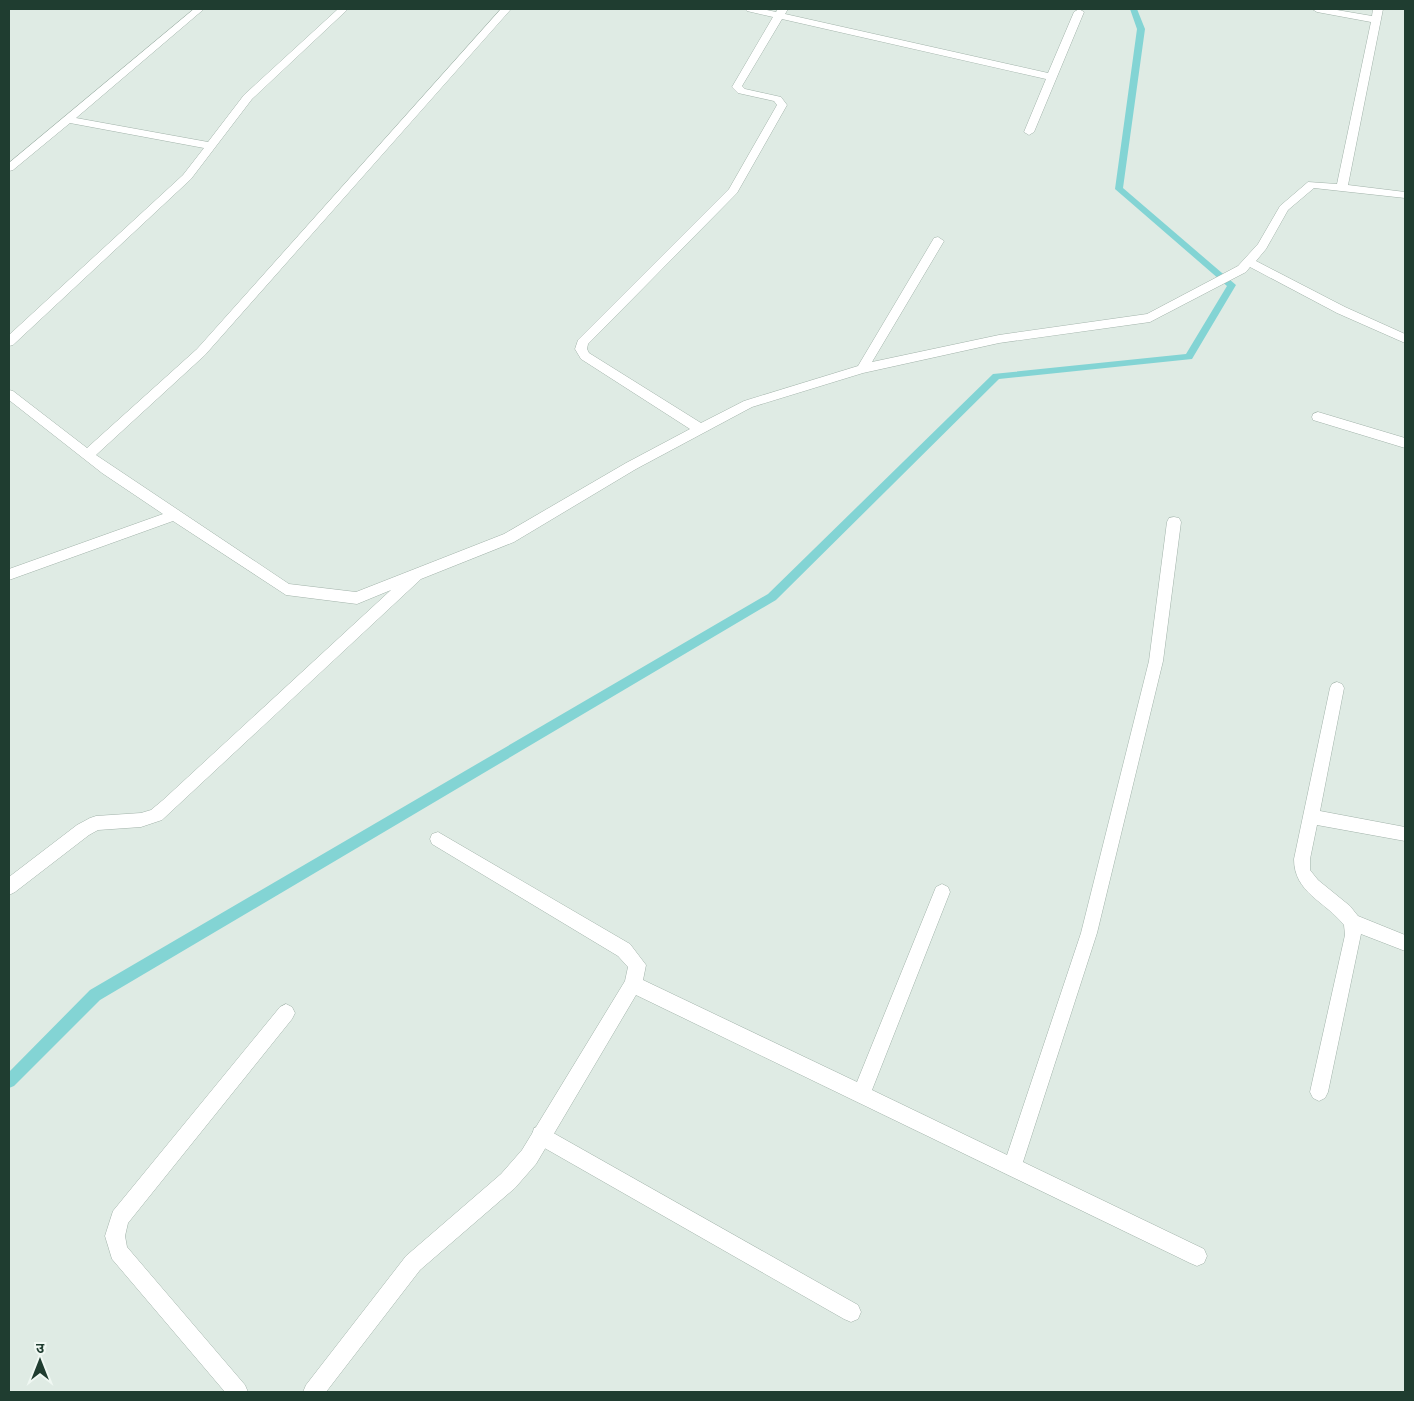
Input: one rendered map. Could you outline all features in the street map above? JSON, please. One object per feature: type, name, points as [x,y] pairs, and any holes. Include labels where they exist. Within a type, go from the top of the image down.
[{"type":"street","points":[[9,168],[199,9]]},
{"type":"street","points":[[9,342],[186,177],[248,97],[342,9]]},
{"type":"street","points":[[88,455],[201,352],[506,9]]},
{"type":"street","points":[[750,9],[781,12],[1052,77]]},
{"type":"street","points":[[1317,9],[1376,20]]},
{"type":"street","points":[[1342,188],[1378,9]]},
{"type":"street","points":[[700,429],[584,356],[581,349],[582,342],[739,183],[782,105],[777,99],[742,91],[737,87],[781,12]]},
{"type":"street","points":[[1028,132],[1079,12]]},
{"type":"street","points":[[67,119],[211,146]]},
{"type":"street","points":[[9,394],[88,455],[286,589],[357,598],[509,538],[631,466],[748,404],[862,369],[999,339],[1150,318],[1246,265],[1262,246],[1284,208],[1312,184],[1405,195]]},
{"type":"street","points":[[862,369],[938,242]]},
{"type":"street","points":[[1246,265],[1405,339]]},
{"type":"street","points":[[1318,417],[1405,443]]},
{"type":"street","points":[[9,575],[175,514]]},
{"type":"street","points":[[1012,1167],[1089,933],[1156,661],[1174,522]]},
{"type":"street","points":[[9,887],[83,830],[96,823],[141,820],[156,815],[421,572]]},
{"type":"street","points":[[1337,688],[1302,859],[1302,872],[1312,885],[1344,912],[1352,922],[1405,943]]},
{"type":"street","points":[[1311,817],[1405,834]]},
{"type":"street","points":[[313,1392],[414,1263],[508,1181],[529,1157],[633,984],[637,965],[624,950],[438,839]]},
{"type":"street","points":[[861,1094],[942,892]]},
{"type":"street","points":[[1319,1092],[1353,935],[1352,922]]},
{"type":"street","points":[[633,984],[1197,1256]]},
{"type":"street","points":[[238,1392],[119,1252],[115,1236],[120,1218],[286,1013]]},
{"type":"street","points":[[541,1135],[851,1312]]},
{"type":"waterway","points":[[9,1081],[95,995],[772,597],[996,376],[1189,357],[1232,285],[1119,189],[1141,29],[1134,9]]}]
